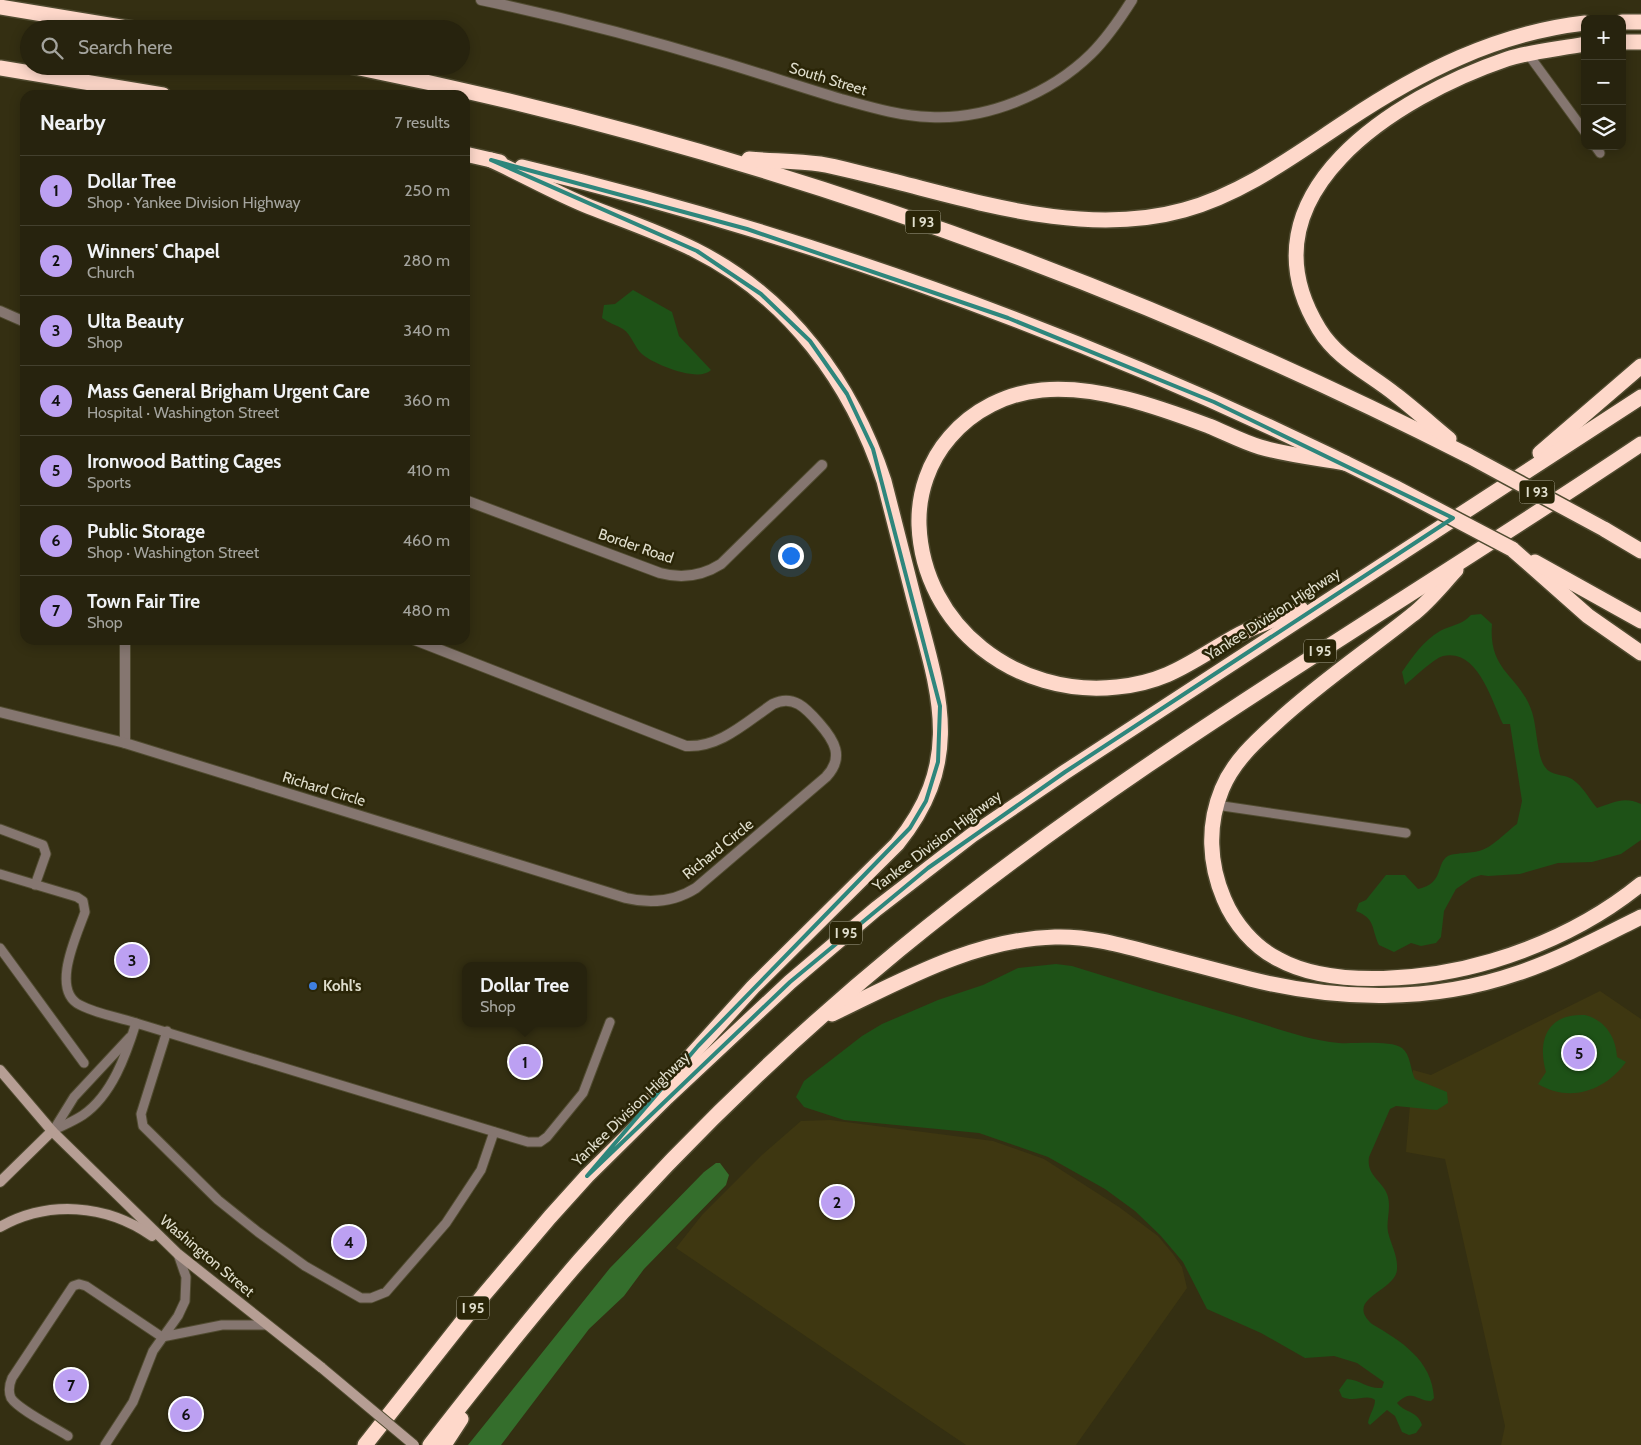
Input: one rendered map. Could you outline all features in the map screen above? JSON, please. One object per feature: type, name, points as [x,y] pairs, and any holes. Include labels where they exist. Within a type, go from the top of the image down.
[{"type":"highway","points":[[0,7],[79,20]]},
{"type":"highway","points":[[1626,22],[1641,22]]},
{"type":"highway","points":[[720,157],[821,164],[989,204],[1056,216],[1103,221],[1152,217],[1204,204],[1239,188],[1280,164],[1381,98],[1446,62],[1522,34],[1581,23]]},
{"type":"highway","points":[[1626,42],[1641,42]]},
{"type":"highway","points":[[1469,456],[1395,393],[1354,367],[1321,331],[1304,294],[1298,266],[1298,233],[1304,210],[1322,177],[1336,160],[1365,136],[1417,100],[1487,66],[1528,54],[1581,45]]},
{"type":"highway","points":[[0,68],[20,71]]},
{"type":"highway","points":[[42,75],[133,90]]},
{"type":"highway","name":"I 93","points":[[391,75],[458,90]]},
{"type":"highway","name":"I 93","points":[[470,93],[544,109],[720,157],[920,221],[1121,296],[1284,367],[1469,456],[1638,548]]},
{"type":"highway","points":[[470,155],[694,212],[800,245],[956,298],[1163,380],[1396,488],[1512,549],[1541,570],[1588,616],[1624,639],[1641,653]]},
{"type":"highway","points":[[491,160],[590,207],[637,223],[697,251],[754,288],[789,318],[810,341],[847,394],[873,449],[884,481],[930,654],[940,706],[942,734],[938,762],[926,801],[910,828],[897,844],[753,987],[698,1046],[587,1176]]},
{"type":"highway","points":[[1503,487],[1641,366]]},
{"type":"highway","points":[[1336,594],[1240,634],[1186,667],[1165,677],[1116,688],[1088,688],[1063,685],[1004,664],[966,634],[942,606],[933,588],[922,553],[919,517],[923,488],[929,470],[941,449],[955,431],[972,416],[991,405],[1013,396],[1036,391],[1074,390],[1106,395],[1191,420],[1261,447],[1344,463]]},
{"type":"highway","name":"Yankee Division Highway","points":[[366,1445],[477,1303],[587,1176],[673,1090],[790,982],[928,868],[1035,792],[1336,594],[1641,397]]},
{"type":"highway","name":"I 95","points":[[430,1445],[510,1344],[581,1259],[655,1178],[734,1098],[815,1022],[944,914],[1077,815],[1213,720],[1639,446]]},
{"type":"highway","points":[[1473,553],[1414,614],[1335,673],[1253,745],[1231,771],[1216,806],[1212,829],[1212,862],[1216,880],[1230,911],[1241,928],[1270,954],[1280,960],[1315,972],[1358,977],[1405,976],[1462,969],[1492,961],[1542,943],[1582,924],[1641,884]]},
{"type":"highway","points":[[1541,570],[1641,621]]},
{"type":"highway","points":[[815,1022],[915,974],[960,955],[1043,937],[1073,937],[1112,943],[1273,984],[1318,992],[1372,996],[1414,994],[1479,984],[1518,973],[1584,946],[1641,917]]},
{"type":"highway","points":[[444,1445],[510,1344]]},
{"type":"main road","name":"Washington Street","points":[[0,1070],[52,1131],[178,1254],[322,1368],[414,1445]]},
{"type":"main road","points":[[0,1182],[52,1131]]},
{"type":"main road","points":[[0,1227],[21,1216],[45,1210],[77,1209],[94,1212],[134,1225],[178,1254]]},
{"type":"street","name":"South Street","points":[[481,0],[528,10],[668,46],[882,111],[930,117],[951,117],[997,108],[1050,86],[1092,54],[1116,25],[1132,0]]},
{"type":"street","points":[[0,311],[20,320]]},
{"type":"street","name":"Border Road","points":[[470,502],[660,572],[687,576],[705,573],[721,564],[822,466]]},
{"type":"street","points":[[125,645],[125,742]]},
{"type":"street","name":"Richard Circle","points":[[0,712],[125,742],[626,898],[648,902],[670,899],[696,888],[826,777],[835,764],[837,753],[832,738],[806,708],[794,702],[783,701],[773,704],[717,742],[704,746],[686,746],[673,743],[428,645]]},
{"type":"lane","points":[[1528,54],[1581,127]]},
{"type":"lane","points":[[1216,806],[1406,832]]},
{"type":"lane","points":[[0,828],[43,845],[46,854],[35,885]]},
{"type":"lane","points":[[0,874],[77,897],[85,905],[65,977],[66,990],[70,997],[80,1005],[532,1143],[540,1142],[547,1136],[587,1087],[610,1022]]},
{"type":"lane","points":[[0,948],[84,1063]]},
{"type":"lane","points":[[52,1131],[82,1116],[102,1096],[121,1063],[136,1023]]},
{"type":"lane","points":[[167,1031],[141,1114],[143,1126],[218,1200],[264,1237],[313,1271],[361,1298],[372,1298],[386,1292],[446,1223],[479,1174],[494,1132]]},
{"type":"lane","points":[[52,1131],[74,1097],[133,1034]]},
{"type":"lane","points":[[106,1445],[133,1402],[153,1351],[182,1310],[187,1295],[185,1271],[178,1254]]},
{"type":"lane","points":[[68,1436],[17,1404],[10,1396],[9,1389],[12,1378],[72,1287],[77,1284],[84,1285],[162,1337],[222,1325],[266,1325]]},
{"type":"highlighted area","points":[[491,160],[747,229],[1008,318],[1214,402],[1453,518],[1065,772],[928,868],[790,982],[587,1176],[698,1046],[910,828],[926,801],[938,762],[940,706],[873,449],[847,394],[810,341],[761,294],[697,251]]},
{"type":"shaded area","points":[[1600,991],[1641,1019],[1641,1445],[1501,1445],[1505,1426],[1445,1159],[1406,1152],[1413,1070],[1431,1075]]},
{"type":"shaded area","points":[[830,1120],[993,1141],[1044,1159],[1119,1207],[1158,1236],[1173,1254],[1182,1267],[1187,1288],[1076,1445],[966,1445],[676,1248],[702,1215],[762,1155],[801,1121]]},
{"type":"green space","points":[[633,290],[672,312],[679,336],[711,370],[697,374],[687,373],[656,363],[639,351],[623,329],[602,318],[604,305],[615,304]]},
{"type":"green space","points":[[1481,614],[1492,624],[1492,640],[1500,663],[1527,700],[1534,718],[1540,756],[1545,767],[1551,772],[1569,777],[1576,782],[1597,808],[1624,800],[1641,804],[1641,840],[1621,854],[1592,862],[1558,863],[1520,874],[1481,875],[1472,878],[1456,889],[1444,911],[1441,937],[1436,943],[1421,946],[1411,943],[1394,952],[1379,945],[1370,921],[1367,917],[1356,911],[1359,903],[1366,900],[1386,875],[1405,875],[1418,889],[1427,886],[1436,878],[1444,859],[1448,856],[1484,849],[1517,824],[1522,801],[1510,724],[1503,724],[1482,679],[1474,668],[1466,660],[1455,656],[1443,656],[1405,685],[1402,672],[1428,639],[1444,629],[1464,621],[1471,615]]},
{"type":"green space","points":[[1056,964],[1072,966],[1314,1039],[1339,1043],[1381,1043],[1396,1046],[1405,1051],[1415,1079],[1447,1092],[1448,1103],[1437,1110],[1396,1106],[1390,1109],[1369,1157],[1370,1169],[1388,1197],[1388,1232],[1397,1269],[1395,1277],[1367,1301],[1364,1308],[1365,1315],[1372,1324],[1394,1337],[1413,1353],[1428,1373],[1434,1398],[1431,1401],[1407,1396],[1397,1403],[1420,1420],[1422,1425],[1416,1433],[1409,1435],[1402,1432],[1395,1416],[1387,1410],[1370,1425],[1368,1423],[1375,1400],[1368,1397],[1347,1399],[1342,1397],[1339,1390],[1347,1379],[1372,1387],[1382,1388],[1384,1382],[1357,1363],[1334,1356],[1305,1358],[1261,1333],[1207,1309],[1183,1262],[1160,1235],[1135,1211],[1105,1189],[1048,1157],[979,1133],[844,1120],[804,1107],[796,1097],[804,1081],[862,1036],[882,1024],[938,1000],[983,985],[1018,968]]},
{"type":"green space","points":[[1585,1015],[1604,1025],[1612,1036],[1617,1057],[1626,1062],[1608,1080],[1586,1091],[1562,1093],[1538,1084],[1546,1072],[1543,1050],[1544,1040],[1548,1031],[1562,1019]]},
{"type":"green space","points":[[716,1163],[720,1163],[729,1175],[726,1185],[644,1269],[624,1296],[589,1329],[501,1445],[468,1445],[610,1268],[704,1172]]},
{"type":"place","name":"Ulta Beauty","points":[[132,960]]},
{"type":"place","name":"Kohl's","points":[[313,986]]},
{"type":"place","name":"Ironwood Batting Cages","points":[[1579,1053]]},
{"type":"place","name":"Dollar Tree","points":[[525,1062]]},
{"type":"place","name":"Winners' Chapel","points":[[837,1202]]},
{"type":"place","name":"Mass General Brigham Urgent Care","points":[[349,1242]]},
{"type":"place","name":"Town Fair Tire","points":[[71,1385]]},
{"type":"place","name":"Public Storage","points":[[186,1414]]}]
